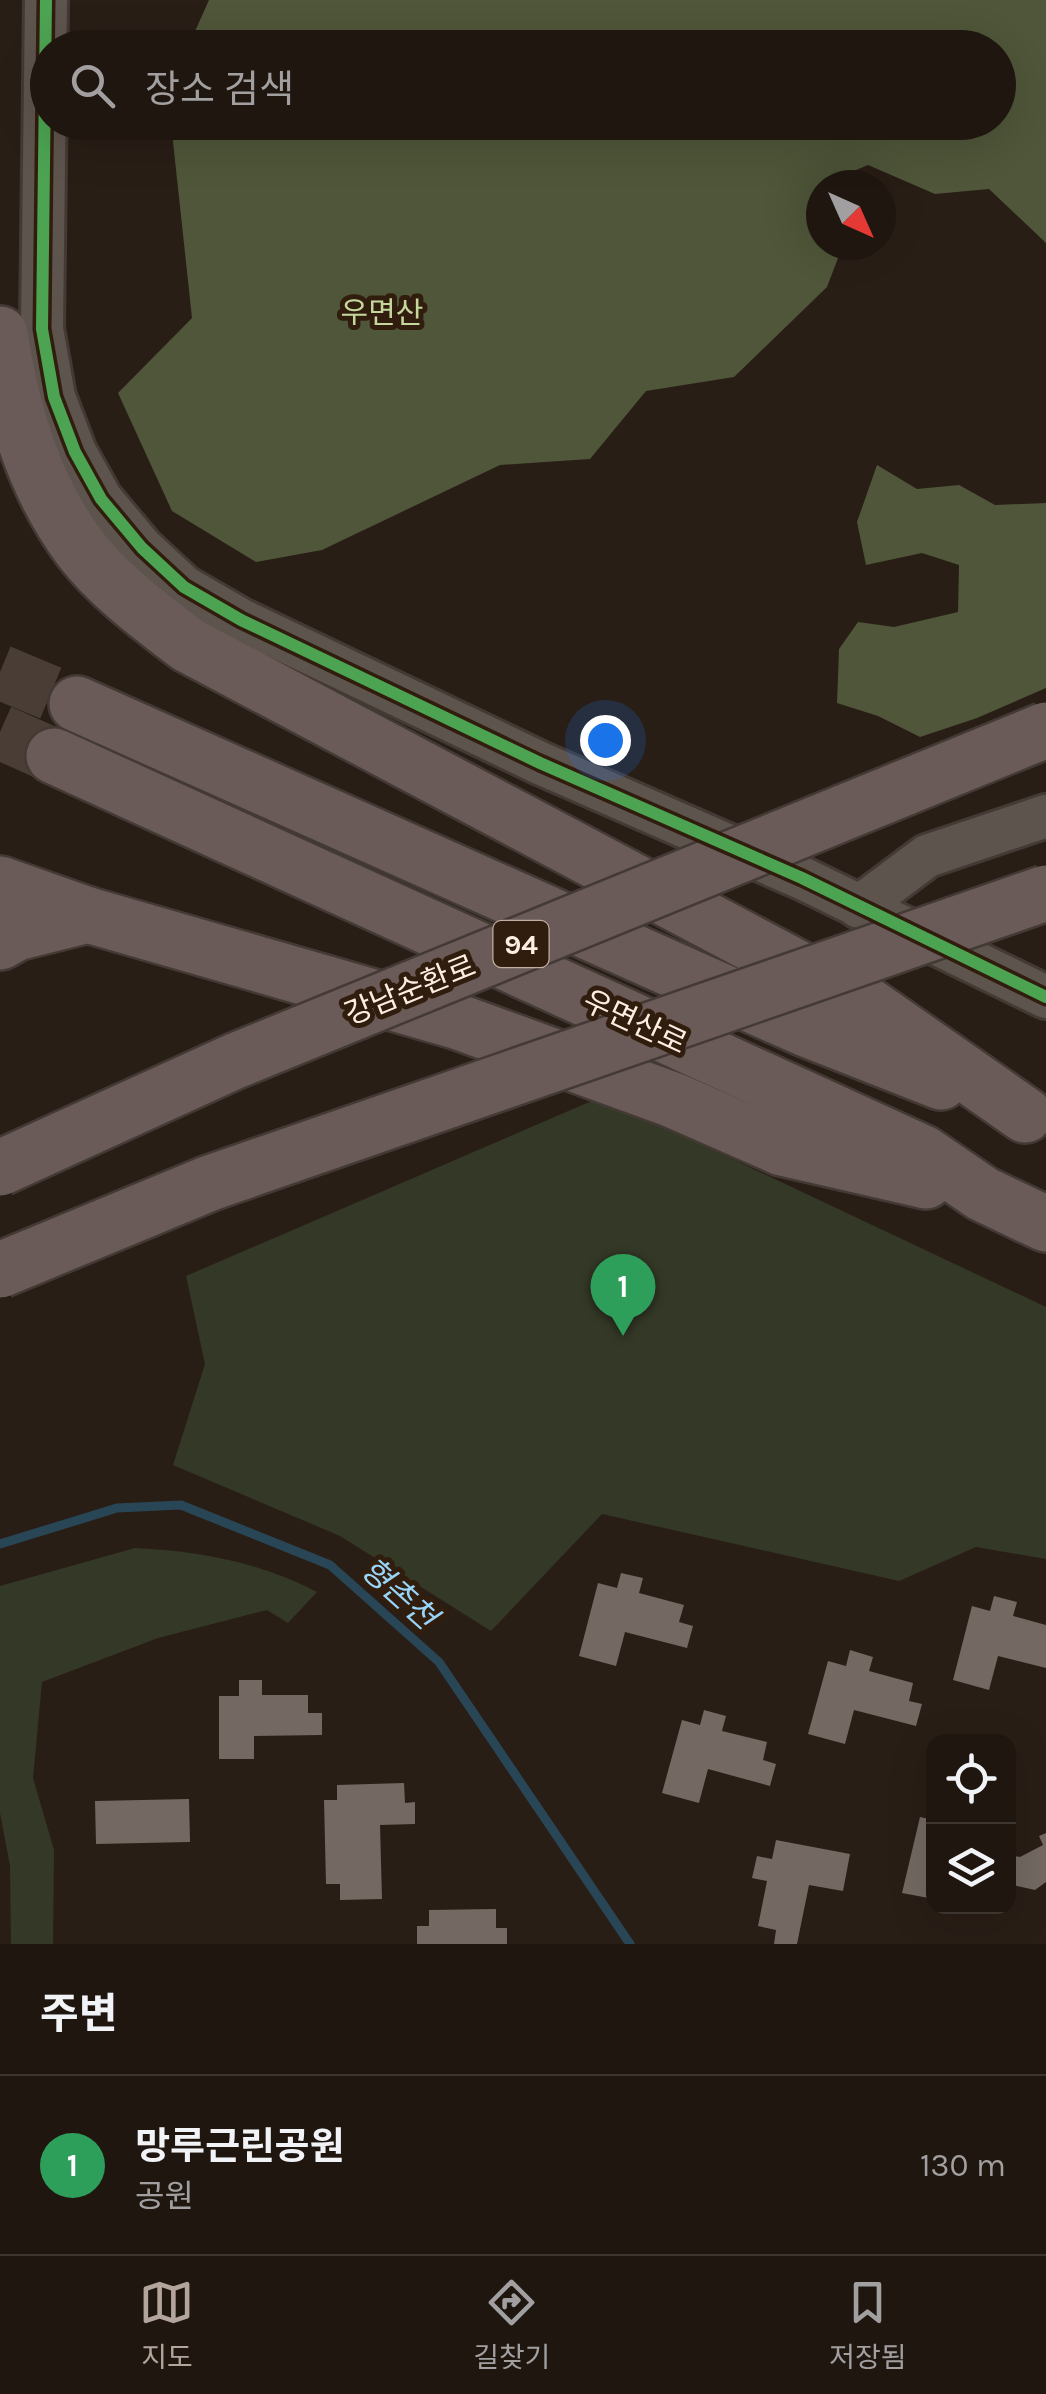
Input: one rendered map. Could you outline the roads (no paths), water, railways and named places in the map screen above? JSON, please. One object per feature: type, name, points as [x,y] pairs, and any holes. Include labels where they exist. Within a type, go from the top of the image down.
[{"type":"highway","points":[[0,334],[19,427],[40,482],[80,548],[130,600],[188,645],[868,1006],[1036,1119]]},
{"type":"highway","name":"우면산로","points":[[77,704],[806,1030],[1036,1119]]},
{"type":"highway","name":"강남순환로","points":[[0,1168],[235,1061],[1046,730]]},
{"type":"highway","name":"우면산로","points":[[54,756],[923,1154],[983,1194],[1046,1224]]},
{"type":"highway","points":[[0,884],[88,915],[456,1021],[673,1100],[782,1148],[983,1194]]},
{"type":"highway","points":[[0,1270],[210,1182],[1046,893]]},
{"type":"highway","points":[[0,942],[88,915]]},
{"type":"street","points":[[46,0],[46,30]]},
{"type":"street","points":[[44,140],[42,329],[54,397],[76,452],[101,499],[142,548],[184,587],[241,620],[540,763],[802,878],[1046,997]]},
{"type":"street","points":[[858,907],[927,856],[1046,816]]},
{"type":"waterway","name":"형촌천","points":[[0,1544],[117,1508],[181,1505],[330,1565],[439,1662],[630,1944]]},
{"type":"tunnel","points":[[0,672],[77,704]]},
{"type":"tunnel","points":[[0,732],[54,756]]},
{"type":"place","name":"망루근린공원","points":[[623,1336]]},
{"type":"park label","name":"우면산","points":[[382,313]]}]
